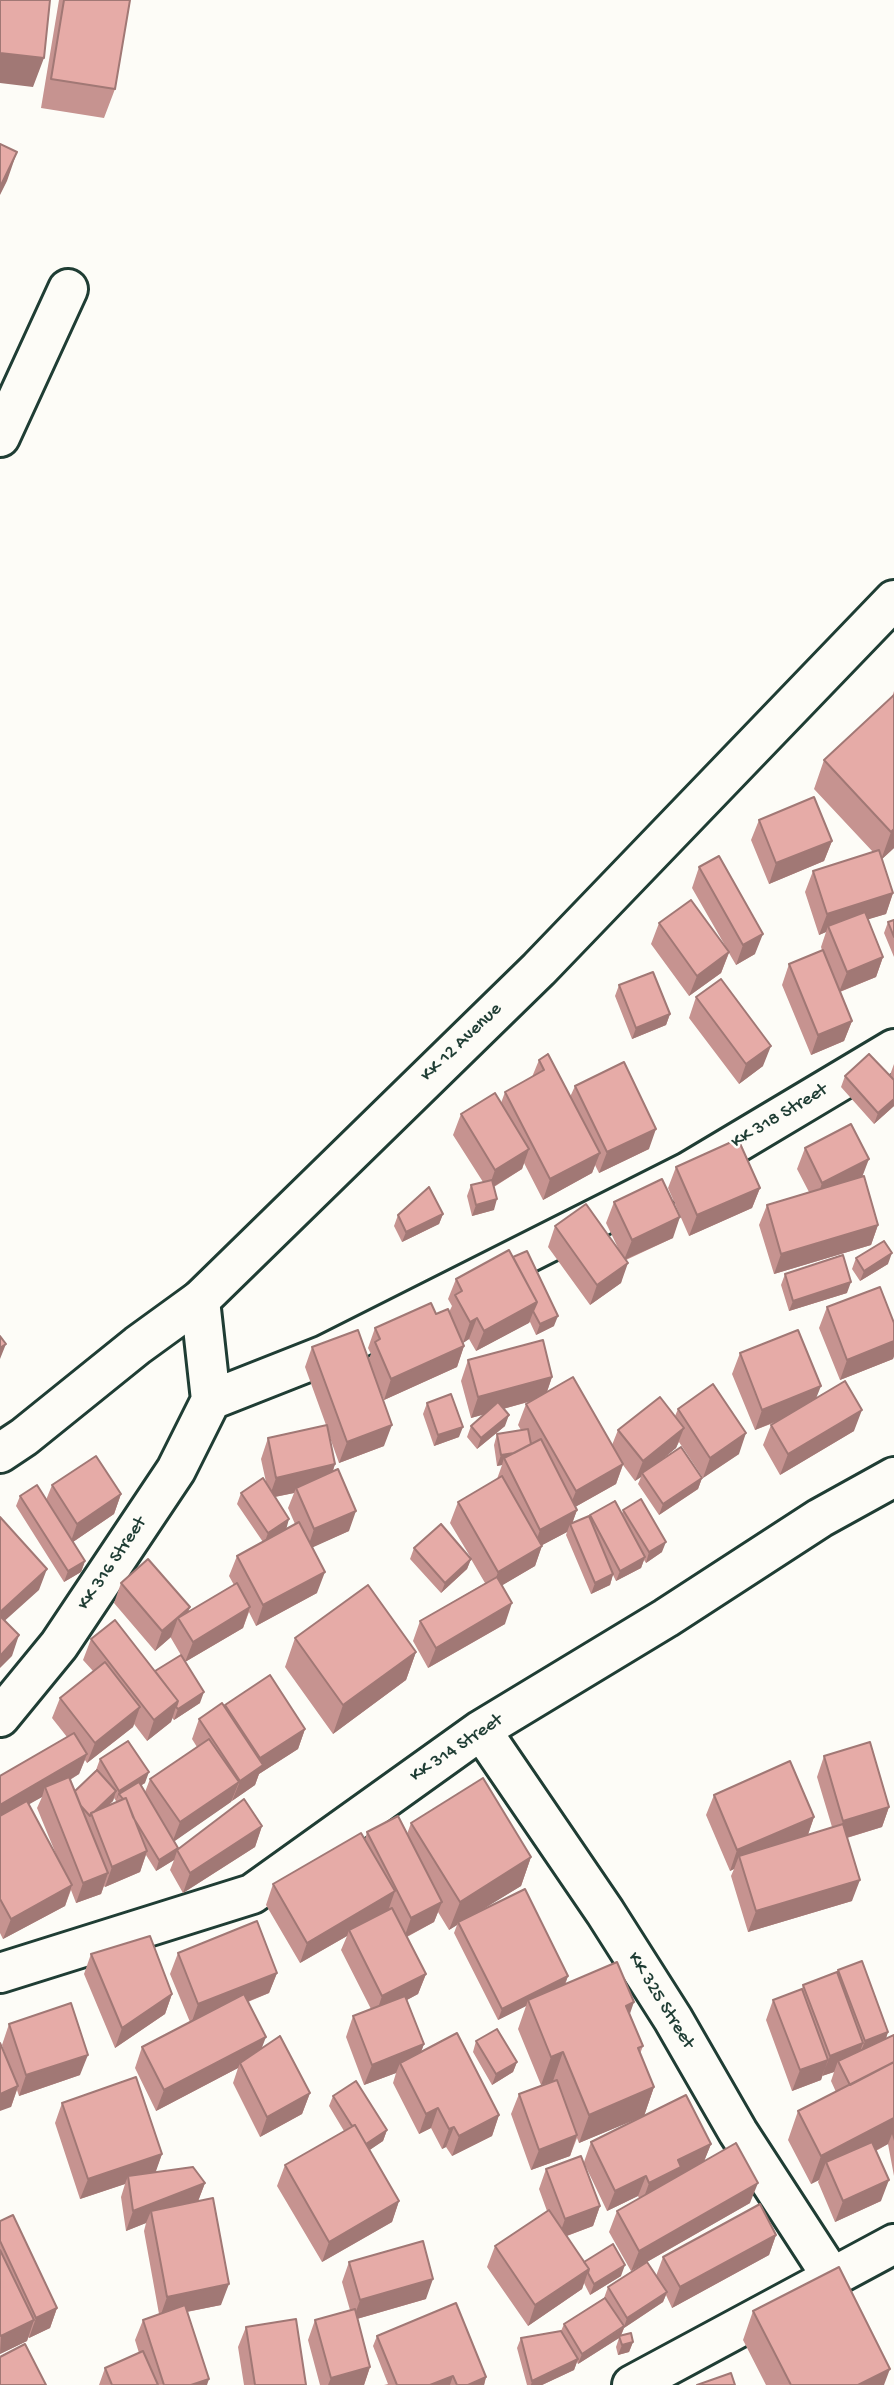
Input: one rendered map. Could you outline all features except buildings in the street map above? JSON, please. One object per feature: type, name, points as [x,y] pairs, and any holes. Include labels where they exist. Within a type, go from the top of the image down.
[{"type":"street","points":[[0,437],[68,289]]},
{"type":"street","name":"KK 12 Avenue","points":[[0,1453],[200,1300],[539,969],[894,600]]},
{"type":"street","name":"KK 318 Street","points":[[211,1400],[325,1355],[688,1172],[894,1049]]},
{"type":"street","points":[[200,1300],[211,1400]]},
{"type":"street","name":"KK 316 Street","points":[[0,1717],[59,1645],[168,1482],[211,1400]]},
{"type":"street","name":"KK 314 Street","points":[[0,1973],[252,1894],[481,1730],[666,1618],[820,1518],[894,1477]]},
{"type":"street","name":"KK 325 Street","points":[[481,1730],[605,1912],[673,2018],[738,2132],[832,2277]]},
{"type":"street","points":[[632,2385],[894,2244]]}]
